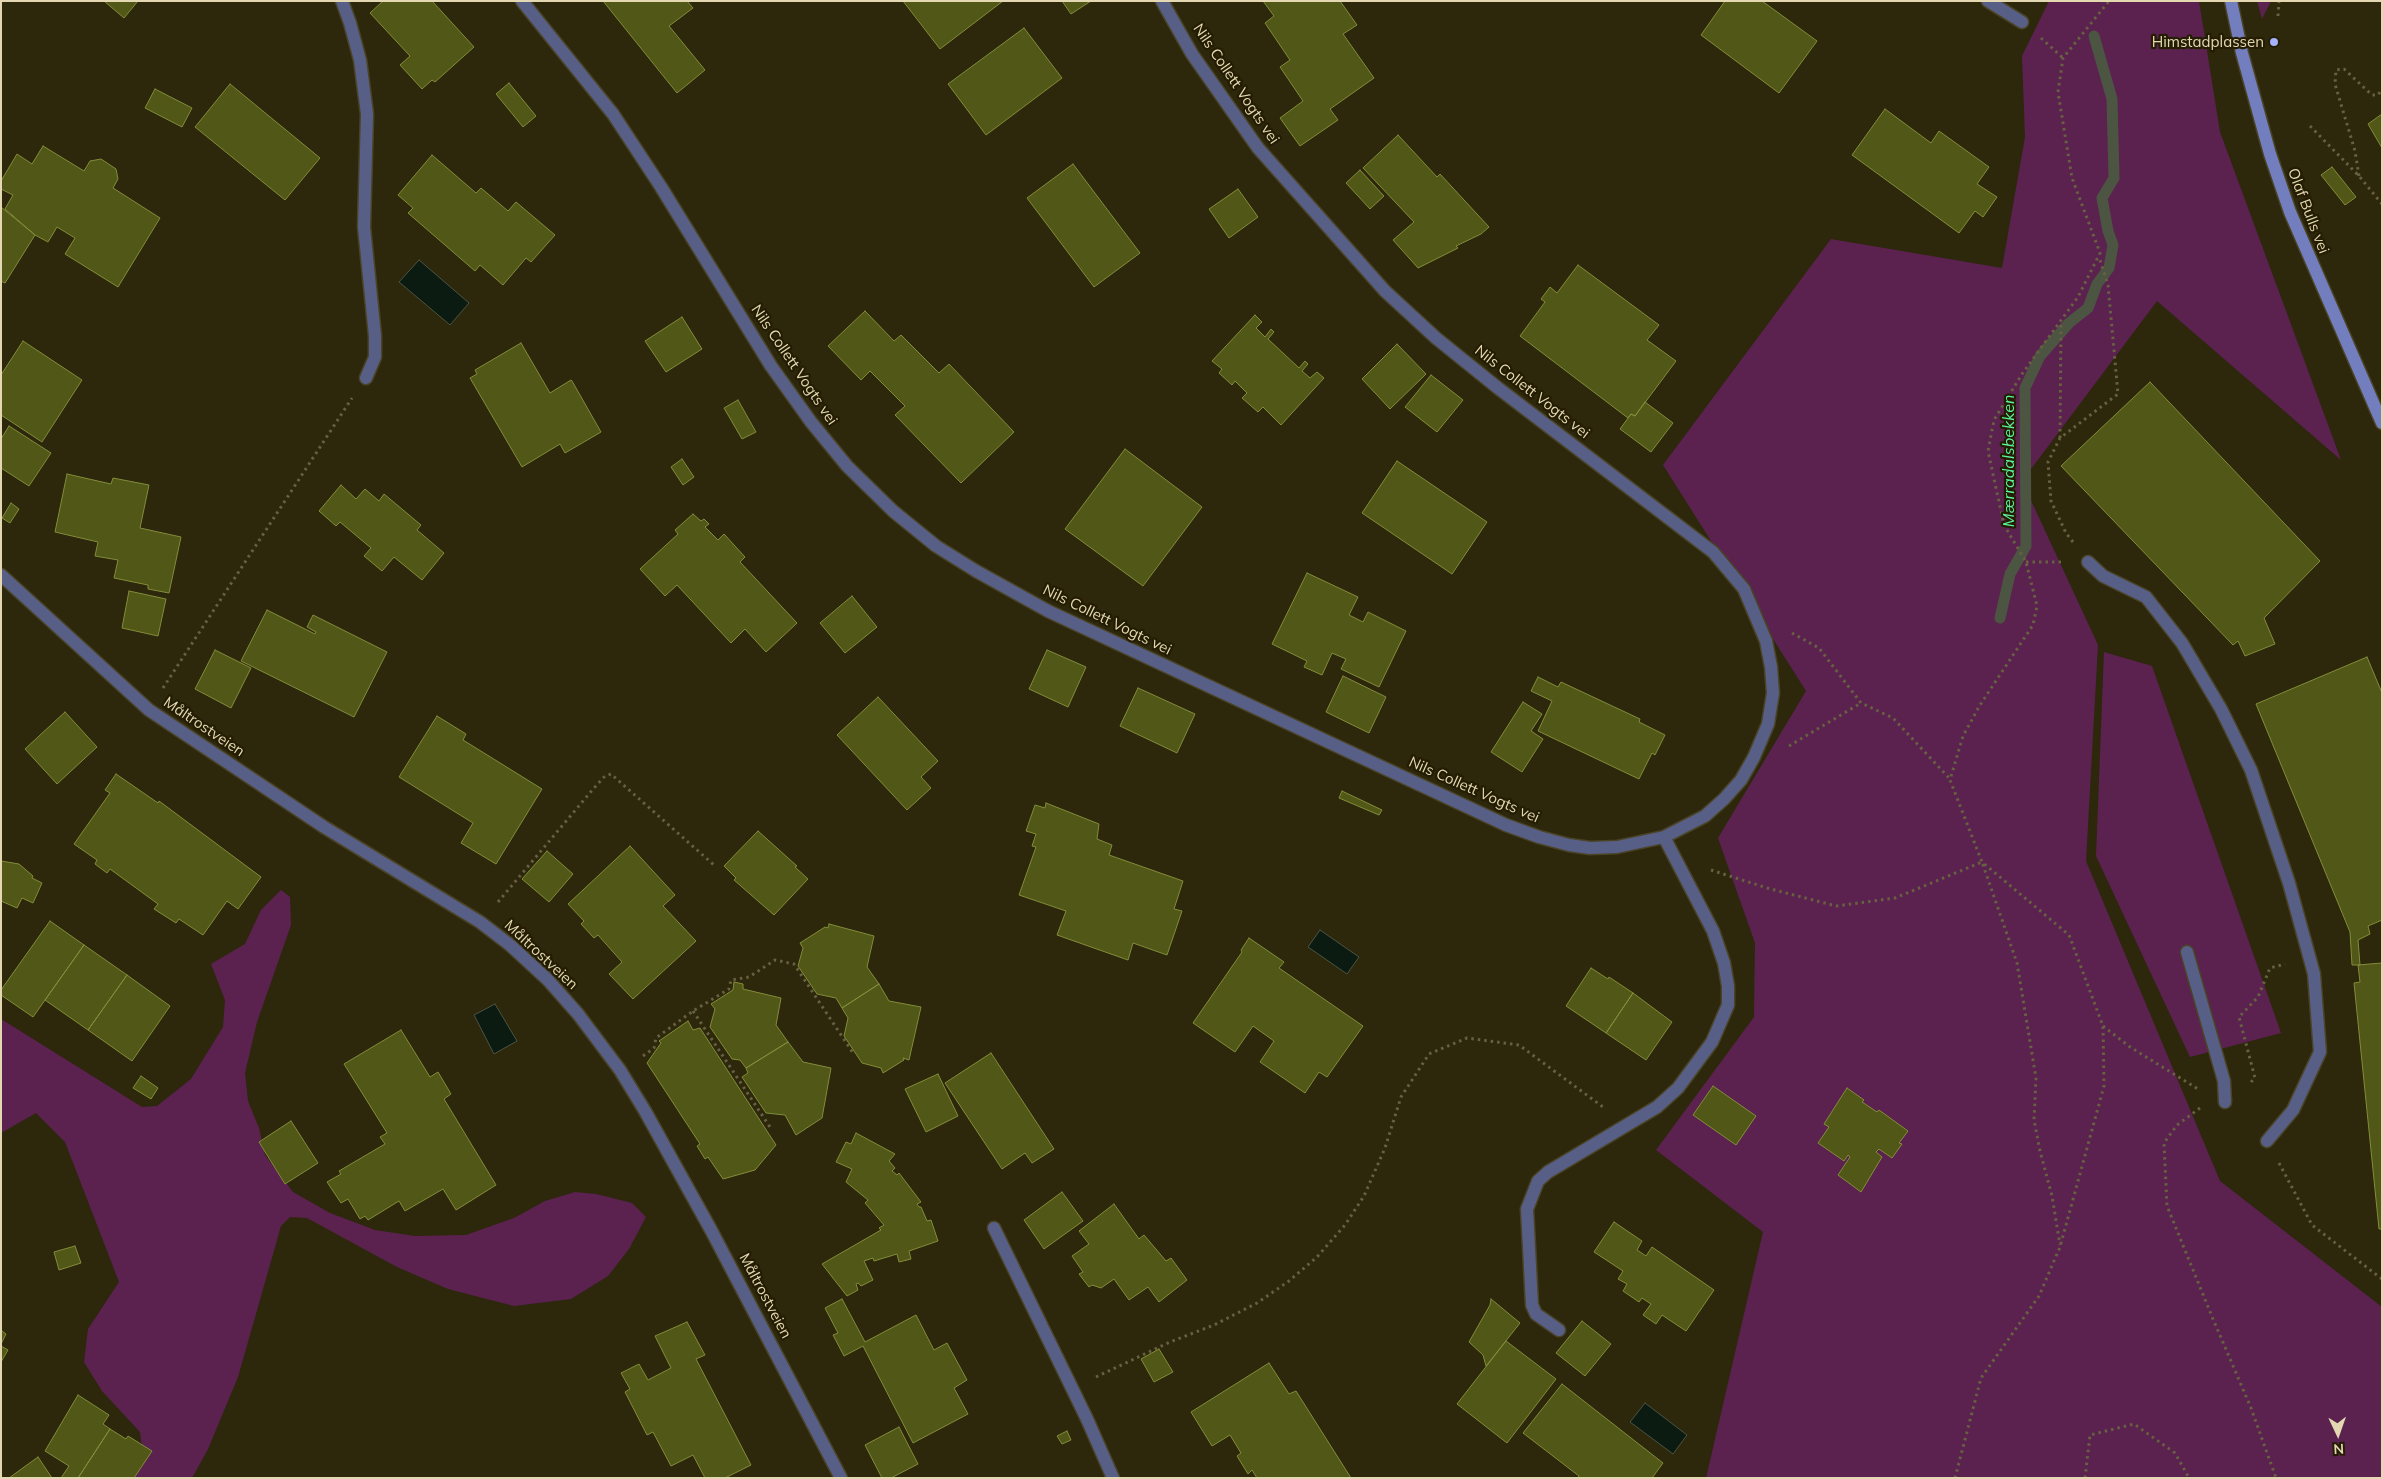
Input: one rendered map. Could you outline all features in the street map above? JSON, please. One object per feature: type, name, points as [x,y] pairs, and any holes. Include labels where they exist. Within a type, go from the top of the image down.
[{"type":"street","points":[[342,1],[360,60],[367,114],[364,228],[376,336],[375,356],[366,378]]},
{"type":"street","name":"Nils Collett Vogts vei","points":[[522,1],[613,114],[661,187],[771,366],[811,422],[847,466],[893,511],[936,546],[976,571],[1048,611],[1506,825],[1546,839],[1590,848],[1617,847],[1664,837],[1705,816],[1741,780],[1754,757],[1768,724],[1773,693],[1772,667],[1766,641],[1744,589],[1713,552],[1498,388],[1436,338],[1385,291],[1258,148],[1192,54],[1162,1]]},
{"type":"street","points":[[1988,1],[2022,22]]},
{"type":"street","name":"Olaf Bulls vei","points":[[2231,1],[2253,93],[2284,196],[2312,265],[2382,423]]},
{"type":"street","points":[[2088,562],[2103,576],[2146,597],[2182,643],[2221,709],[2251,770],[2268,826],[2289,883],[2314,974],[2320,1052],[2292,1110],[2267,1140]]},
{"type":"street","name":"Måltrostveien","points":[[1,575],[149,710],[324,827],[480,922],[510,945],[548,980],[578,1014],[620,1070],[712,1230],[841,1478]]},
{"type":"street","points":[[1559,1330],[1536,1314],[1532,1306],[1527,1209],[1538,1181],[1548,1172],[1657,1107],[1678,1088],[1712,1042],[1728,1005],[1728,986],[1724,963],[1716,939],[1678,859],[1664,837]]},
{"type":"street","points":[[2187,952],[2224,1082],[2219,1100]]},
{"type":"street","points":[[994,1228],[1113,1478]]},
{"type":"path","points":[[2060,438],[2118,394],[2108,286],[2099,257],[2100,253],[2072,178],[2058,92],[2063,58],[2109,1]]},
{"type":"path","points":[[2278,16],[2279,1]]},
{"type":"path","points":[[2358,176],[2355,151],[2334,84],[2336,70],[2344,70],[2372,96],[2378,95],[2382,89]]},
{"type":"path","points":[[2310,126],[2382,204]]},
{"type":"path","points":[[1950,780],[1967,728],[2033,625],[2037,606],[2026,562],[2004,525],[1988,451],[1994,420],[2022,374],[2078,297],[2099,257]]},
{"type":"path","points":[[2061,321],[2060,438],[2048,462],[2051,501],[2066,533],[2088,562]]},
{"type":"path","points":[[149,710],[366,378]]},
{"type":"path","points":[[2026,562],[2088,562]]},
{"type":"path","points":[[1755,612],[1818,648],[1861,703],[1893,718],[1950,780],[1982,862],[2017,963],[2036,1078],[2034,1120],[2052,1196],[2060,1246]]},
{"type":"path","points":[[1754,757],[1792,745],[1861,703]]},
{"type":"path","points":[[480,922],[594,788],[605,776],[611,774],[714,865]]},
{"type":"path","points":[[1678,859],[1767,888],[1836,906],[1895,898],[1982,862]]},
{"type":"path","points":[[1955,1478],[1981,1378],[2040,1296],[2060,1246],[2104,1086],[2103,1026],[2069,935],[1982,862]]},
{"type":"path","points":[[2276,1478],[2252,1408],[2167,1206],[2164,1143],[2177,1125],[2255,1078],[2239,1017],[2258,997],[2270,968],[2309,958]]},
{"type":"path","points":[[620,1070],[654,1048],[656,1038],[693,1011],[729,989],[731,980],[749,977],[775,960],[794,964],[853,1053]]},
{"type":"path","points":[[693,1011],[772,1130]]},
{"type":"path","points":[[2103,1026],[2130,1048],[2219,1100]]},
{"type":"path","points":[[1071,1390],[1126,1361],[1214,1325],[1248,1307],[1289,1280],[1317,1257],[1345,1225],[1364,1196],[1385,1148],[1401,1096],[1429,1054],[1467,1038],[1519,1045],[1628,1126]]},
{"type":"path","points":[[2267,1140],[2312,1225],[2382,1279]]},
{"type":"path","points":[[2084,1478],[2090,1435],[2134,1424],[2176,1453],[2189,1478]]},
{"type":"shaded area","points":[[2049,1],[2199,1],[2220,132],[2341,460],[2157,301],[2022,481],[2098,645],[2086,861],[2220,1181],[2382,1307],[2382,1478],[1706,1478],[1763,1232],[1656,1150],[1754,1017],[1755,943],[1718,838],[1806,691],[1663,465],[1831,239],[2002,268],[2025,137],[2022,56]]},
{"type":"shaded area","points":[[2257,1],[2271,1],[2262,19]]},
{"type":"shaded area","points":[[419,260],[469,303],[450,325],[399,282]]},
{"type":"shaded area","points":[[2104,652],[2152,666],[2281,1033],[2190,1057],[2096,856]]},
{"type":"shaded area","points":[[281,890],[290,897],[291,925],[257,1022],[245,1073],[248,1101],[259,1128],[265,1155],[293,1192],[330,1213],[375,1230],[415,1236],[466,1235],[514,1218],[545,1201],[575,1192],[596,1194],[632,1203],[646,1217],[629,1249],[608,1276],[571,1299],[514,1306],[448,1289],[397,1267],[307,1218],[290,1217],[281,1226],[238,1377],[208,1449],[192,1478],[134,1478],[144,1463],[140,1432],[102,1391],[84,1362],[88,1329],[119,1282],[65,1142],[36,1113],[1,1133],[1,1019],[142,1107],[157,1106],[191,1079],[223,1027],[225,1000],[211,964],[245,944],[261,910]]},
{"type":"shaded area","points":[[1320,930],[1359,957],[1347,974],[1308,947]]},
{"type":"shaded area","points":[[495,1004],[517,1041],[494,1054],[474,1015]]},
{"type":"shaded area","points":[[1645,1403],[1687,1435],[1673,1454],[1630,1422]]},
{"type":"building","points":[[104,1],[138,1],[124,18]]},
{"type":"building","points":[[383,1],[432,1],[474,47],[435,82],[432,80],[422,89],[400,65],[410,56],[370,13]]},
{"type":"building","points":[[603,1],[687,1],[693,8],[669,26],[705,70],[677,93]]},
{"type":"building","points":[[903,1],[1003,1],[940,49]]},
{"type":"building","points":[[1062,1],[1091,1],[1071,14]]},
{"type":"building","points":[[1263,1],[1340,1],[1357,25],[1343,34],[1374,78],[1330,109],[1338,120],[1300,146],[1280,118],[1303,101],[1280,67],[1290,60],[1265,23],[1274,16]]},
{"type":"building","points":[[1725,1],[1762,1],[1817,41],[1779,93],[1701,35]]},
{"type":"building","points":[[1024,28],[1062,78],[986,135],[948,84]]},
{"type":"building","points":[[509,83],[536,116],[523,127],[496,94]]},
{"type":"building","points":[[230,84],[320,158],[285,200],[195,127]]},
{"type":"building","points":[[155,89],[192,108],[182,127],[145,108]]},
{"type":"building","points":[[1885,109],[1931,143],[1939,131],[1989,167],[1977,184],[1997,197],[1983,217],[1975,211],[1959,233],[1852,155]]},
{"type":"building","points":[[2382,114],[2382,148],[2368,124]]},
{"type":"building","points":[[1398,135],[1437,177],[1440,174],[1489,227],[1481,234],[1456,246],[1458,248],[1418,268],[1393,240],[1414,222],[1363,168]]},
{"type":"building","points":[[43,146],[84,171],[90,161],[101,159],[116,169],[118,179],[113,188],[160,218],[118,287],[65,254],[75,238],[57,227],[48,242],[35,235],[5,209],[13,195],[1,189],[1,181],[17,154],[32,164]]},
{"type":"building","points":[[432,155],[476,193],[481,188],[508,211],[516,202],[555,235],[531,262],[526,258],[503,285],[480,265],[475,271],[408,213],[413,208],[398,195]]},
{"type":"building","points":[[1073,164],[1140,253],[1094,287],[1027,198]]},
{"type":"building","points":[[2332,167],[2356,197],[2345,205],[2321,175]]},
{"type":"building","points":[[1360,170],[1384,196],[1370,209],[1346,183]]},
{"type":"building","points":[[1238,189],[1258,217],[1229,238],[1209,209]]},
{"type":"building","points":[[1,207],[35,235],[5,283],[1,281]]},
{"type":"building","points":[[1578,265],[1659,325],[1647,340],[1676,361],[1635,416],[1631,414],[1628,418],[1520,336],[1545,302],[1541,299],[1550,287],[1557,293]]},
{"type":"building","points":[[865,311],[894,341],[901,335],[939,373],[949,364],[1014,432],[961,483],[895,415],[905,406],[870,371],[861,380],[828,346]]},
{"type":"building","points":[[1255,315],[1262,322],[1256,328],[1265,337],[1271,329],[1274,332],[1268,339],[1299,368],[1305,361],[1308,364],[1302,371],[1310,378],[1317,372],[1324,378],[1281,425],[1263,407],[1258,412],[1242,398],[1247,393],[1235,381],[1232,385],[1219,373],[1222,369],[1212,361]]},
{"type":"building","points":[[682,317],[702,349],[666,372],[645,341]]},
{"type":"building","points":[[23,341],[82,380],[42,442],[1,415],[1,375]]},
{"type":"building","points":[[521,343],[550,393],[572,381],[601,432],[565,453],[560,444],[522,467],[470,378],[477,374],[475,370]]},
{"type":"building","points":[[1397,344],[1426,374],[1390,409],[1362,379]]},
{"type":"building","points":[[1431,375],[1463,400],[1437,432],[1405,407]]},
{"type":"building","points":[[2150,382],[2320,561],[2264,618],[2275,644],[2245,656],[2238,641],[2233,645],[2061,466]]},
{"type":"building","points":[[738,400],[756,432],[742,439],[724,408]]},
{"type":"building","points":[[1645,402],[1673,423],[1651,452],[1620,429],[1631,414],[1635,416]]},
{"type":"building","points":[[9,426],[51,453],[29,486],[1,468],[1,439]]},
{"type":"building","points":[[1125,449],[1202,507],[1143,586],[1065,529]]},
{"type":"building","points":[[682,459],[694,477],[683,485],[671,467]]},
{"type":"building","points":[[1397,461],[1487,522],[1452,574],[1362,513]]},
{"type":"building","points":[[67,474],[111,484],[113,478],[149,485],[140,528],[181,537],[169,593],[148,589],[148,585],[114,578],[118,560],[95,556],[98,542],[55,532]]},
{"type":"building","points":[[341,485],[356,499],[365,489],[379,501],[384,494],[421,525],[417,530],[444,553],[422,580],[394,557],[382,571],[364,556],[371,548],[340,522],[336,526],[319,511]]},
{"type":"building","points":[[11,503],[19,509],[10,523],[2,518]]},
{"type":"building","points":[[693,514],[701,521],[704,519],[709,524],[705,527],[718,540],[724,534],[745,557],[740,562],[797,623],[766,652],[745,629],[731,643],[677,585],[665,596],[640,569],[678,534],[675,530]]},
{"type":"building","points":[[1307,573],[1358,597],[1349,615],[1363,622],[1368,612],[1406,631],[1379,687],[1341,669],[1346,659],[1332,653],[1322,675],[1304,667],[1307,661],[1272,644]]},
{"type":"building","points":[[129,591],[166,599],[158,636],[122,628]]},
{"type":"building","points":[[852,596],[877,627],[845,653],[820,623]]},
{"type":"building","points":[[267,610],[315,634],[316,632],[307,627],[313,615],[387,652],[354,717],[241,661]]},
{"type":"building","points":[[215,650],[251,668],[231,708],[195,689]]},
{"type":"building","points":[[1047,650],[1086,667],[1068,707],[1029,689]]},
{"type":"building","points":[[2367,657],[2382,693],[2382,920],[2368,926],[2370,934],[2358,940],[2360,965],[2352,965],[2350,932],[2256,704]]},
{"type":"building","points":[[1343,676],[1386,697],[1369,733],[1326,712]]},
{"type":"building","points":[[1538,677],[1558,687],[1561,682],[1640,719],[1639,722],[1665,735],[1655,755],[1652,753],[1639,779],[1538,731],[1552,701],[1531,691]]},
{"type":"building","points":[[1138,688],[1195,714],[1177,753],[1120,726]]},
{"type":"building","points":[[878,697],[938,761],[921,777],[931,788],[907,810],[837,735]]},
{"type":"building","points":[[1523,702],[1542,714],[1531,731],[1543,739],[1522,772],[1491,752]]},
{"type":"building","points":[[65,712],[97,747],[57,784],[25,749]]},
{"type":"building","points":[[437,716],[466,734],[463,740],[542,789],[496,864],[461,843],[473,823],[399,777]]},
{"type":"building","points":[[116,774],[158,803],[159,801],[261,877],[238,909],[227,901],[203,935],[179,919],[176,923],[154,909],[158,904],[110,869],[107,873],[95,864],[97,860],[74,844],[110,793],[105,790]]},
{"type":"building","points":[[1342,791],[1382,810],[1379,815],[1339,798]]},
{"type":"building","points":[[1046,803],[1099,824],[1097,839],[1112,845],[1109,855],[1183,881],[1174,909],[1182,911],[1167,955],[1133,943],[1128,960],[1057,935],[1066,911],[1019,895],[1036,847],[1032,846],[1036,834],[1026,831],[1035,805],[1045,808]]},
{"type":"building","points":[[758,831],[797,866],[795,867],[808,879],[774,915],[734,880],[736,878],[724,866]]},
{"type":"building","points":[[630,846],[675,895],[663,906],[696,941],[633,999],[609,974],[622,962],[598,935],[594,938],[581,924],[584,921],[568,904]]},
{"type":"building","points":[[547,851],[573,874],[549,902],[522,879]]},
{"type":"building","points":[[1,861],[19,864],[33,876],[32,878],[42,883],[33,903],[22,898],[17,908],[1,901]]},
{"type":"building","points":[[50,921],[84,945],[33,1017],[1,995],[1,990]]},
{"type":"building","points":[[829,924],[874,936],[867,967],[879,984],[842,1008],[836,998],[817,994],[798,966],[803,948],[800,943],[825,927],[828,928]]},
{"type":"building","points":[[1249,938],[1284,962],[1279,968],[1363,1026],[1327,1077],[1319,1072],[1305,1093],[1260,1062],[1274,1041],[1253,1026],[1235,1052],[1193,1023],[1242,952],[1241,950]]},
{"type":"building","points":[[84,945],[127,975],[88,1030],[45,1000]]},
{"type":"building","points":[[2382,963],[2382,1229],[2379,1229],[2354,983],[2360,982],[2358,965]]},
{"type":"building","points":[[1591,968],[1633,993],[1606,1033],[1566,1006]]},
{"type":"building","points":[[127,975],[170,1006],[132,1061],[88,1030]]},
{"type":"building","points":[[734,982],[743,984],[743,989],[781,998],[776,1025],[788,1042],[746,1068],[740,1060],[732,1059],[710,1027],[715,1009],[711,1004],[733,990]]},
{"type":"building","points":[[879,984],[889,1001],[921,1007],[909,1060],[903,1058],[904,1060],[883,1073],[881,1068],[862,1063],[844,1036],[848,1018],[842,1008]]},
{"type":"building","points":[[1633,993],[1672,1022],[1646,1060],[1606,1033]]},
{"type":"building","points":[[688,1021],[693,1030],[700,1028],[776,1145],[755,1170],[723,1179],[708,1157],[705,1159],[697,1146],[700,1144],[647,1063],[661,1043],[659,1041]]},
{"type":"building","points":[[401,1030],[430,1077],[438,1072],[451,1094],[444,1099],[496,1185],[456,1210],[443,1189],[405,1211],[399,1201],[368,1220],[365,1216],[360,1219],[348,1199],[341,1203],[327,1182],[341,1174],[339,1171],[385,1144],[380,1137],[387,1133],[344,1064]]},
{"type":"building","points":[[788,1042],[803,1062],[831,1068],[822,1118],[796,1135],[785,1115],[766,1113],[742,1077],[748,1073],[746,1068]]},
{"type":"building","points":[[991,1053],[1054,1149],[1032,1163],[1025,1153],[1002,1169],[945,1083]]},
{"type":"building","points":[[938,1074],[958,1116],[926,1132],[905,1089]]},
{"type":"building","points":[[141,1076],[158,1088],[151,1099],[133,1088]]},
{"type":"building","points":[[1713,1086],[1756,1116],[1736,1145],[1693,1115]]},
{"type":"building","points":[[1847,1088],[1864,1100],[1862,1102],[1877,1112],[1879,1110],[1908,1131],[1899,1143],[1902,1144],[1892,1158],[1879,1149],[1876,1152],[1882,1157],[1861,1192],[1838,1175],[1850,1157],[1848,1155],[1844,1161],[1818,1143],[1829,1127],[1824,1124]]},
{"type":"building","points":[[291,1121],[318,1163],[285,1184],[259,1142]]},
{"type":"building","points":[[856,1133],[895,1154],[889,1161],[895,1168],[892,1171],[897,1175],[899,1173],[921,1202],[917,1204],[921,1207],[927,1221],[931,1220],[938,1241],[909,1251],[911,1259],[899,1262],[897,1254],[874,1261],[873,1258],[864,1261],[873,1280],[861,1286],[858,1283],[856,1284],[858,1290],[847,1296],[822,1264],[881,1230],[879,1228],[884,1225],[865,1203],[868,1200],[846,1182],[852,1169],[836,1162],[846,1142],[851,1144]]},
{"type":"building","points":[[1062,1192],[1083,1221],[1044,1249],[1024,1220]]},
{"type":"building","points":[[1114,1204],[1139,1239],[1144,1235],[1166,1261],[1171,1258],[1187,1280],[1159,1302],[1148,1287],[1129,1300],[1114,1279],[1101,1288],[1092,1285],[1089,1287],[1079,1274],[1083,1272],[1072,1256],[1089,1244],[1079,1231]]},
{"type":"building","points":[[1614,1222],[1642,1241],[1637,1250],[1646,1256],[1652,1247],[1714,1290],[1686,1331],[1662,1315],[1656,1324],[1643,1315],[1651,1304],[1642,1298],[1639,1302],[1623,1291],[1627,1284],[1618,1279],[1623,1271],[1594,1252]]},
{"type":"building","points":[[75,1246],[81,1263],[59,1270],[54,1252]]},
{"type":"building","points":[[842,1299],[865,1342],[916,1315],[934,1350],[947,1343],[967,1380],[954,1388],[968,1414],[913,1443],[863,1346],[844,1356],[833,1335],[838,1333],[825,1308]]},
{"type":"building","points":[[1491,1299],[1520,1323],[1486,1366],[1483,1355],[1469,1342],[1490,1305]]},
{"type":"building","points":[[1582,1321],[1611,1344],[1585,1376],[1556,1353]]},
{"type":"building","points":[[687,1322],[705,1355],[696,1359],[751,1465],[725,1478],[705,1478],[693,1455],[671,1466],[653,1432],[647,1435],[625,1392],[630,1389],[621,1373],[639,1364],[648,1380],[671,1368],[655,1336]]},
{"type":"building","points":[[2,1331],[6,1334],[1,1344],[1,1333]]},
{"type":"building","points":[[1506,1341],[1556,1379],[1507,1443],[1457,1404]]},
{"type":"building","points":[[1,1346],[8,1350],[1,1362]]},
{"type":"building","points":[[1159,1349],[1173,1372],[1154,1382],[1141,1359]]},
{"type":"building","points":[[1269,1363],[1289,1394],[1296,1391],[1351,1478],[1257,1478],[1252,1470],[1248,1474],[1237,1456],[1241,1453],[1230,1435],[1212,1446],[1191,1412]]},
{"type":"building","points":[[1562,1384],[1663,1463],[1652,1478],[1578,1478],[1579,1476],[1523,1433]]},
{"type":"building","points":[[78,1395],[109,1415],[103,1424],[110,1429],[78,1478],[61,1478],[69,1466],[45,1451]]},
{"type":"building","points":[[899,1427],[918,1464],[891,1478],[882,1478],[865,1445]]},
{"type":"building","points":[[110,1429],[126,1439],[128,1436],[152,1451],[134,1478],[78,1478]]},
{"type":"building","points":[[1067,1431],[1071,1440],[1062,1444],[1057,1436]]},
{"type":"building","points":[[38,1457],[52,1478],[9,1478]]},
{"type":"waterway","name":"Mærradalsbekken","points":[[2000,618],[2010,574],[2026,546],[2025,388],[2040,356],[2069,323],[2088,308],[2097,284],[2109,268],[2113,245],[2108,231],[2102,198],[2114,178],[2112,99],[2094,36]]},
{"type":"place","name":"Himstadplassen","points":[[2274,42]]}]
